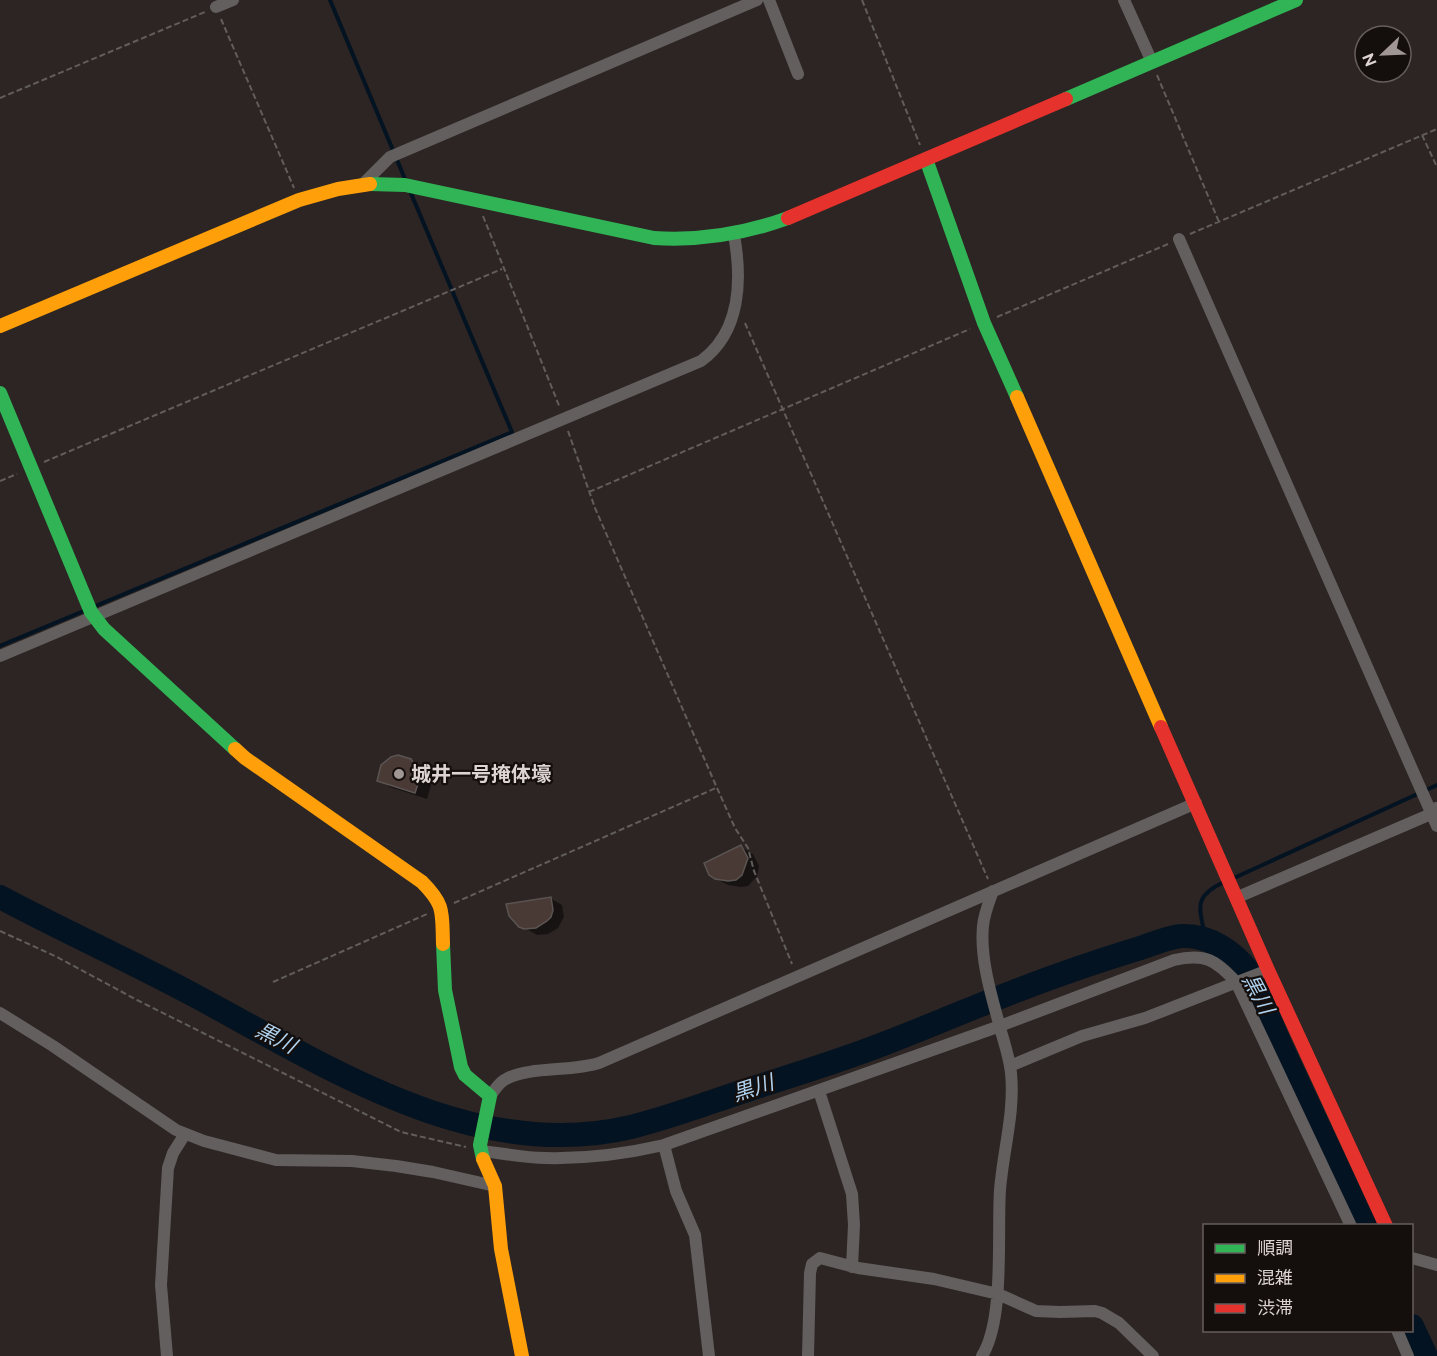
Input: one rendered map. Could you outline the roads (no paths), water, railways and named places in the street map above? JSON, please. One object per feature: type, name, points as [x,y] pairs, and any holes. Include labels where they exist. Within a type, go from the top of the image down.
[{"type":"street","points":[[216,7],[233,0]]},
{"type":"street","points":[[362,185],[390,157],[757,0]]},
{"type":"street","points":[[769,0],[798,74]]},
{"type":"street","points":[[1124,0],[1152,62]]},
{"type":"street","points":[[0,326],[299,200],[362,185],[379,183],[405,185],[654,238],[692,240],[755,230],[814,208],[1296,0]]},
{"type":"street","points":[[926,159],[984,323],[1237,894],[1265,971],[1385,1224]]},
{"type":"street","points":[[0,656],[701,361],[720,344],[736,304],[739,268],[734,235]]},
{"type":"street","points":[[1179,239],[1435,817],[1237,894]]},
{"type":"street","points":[[0,393],[91,612],[112,637],[227,742],[267,774],[422,882],[437,897],[442,908],[445,990],[459,1061],[465,1075],[490,1099]]},
{"type":"street","points":[[522,1356],[501,1249],[495,1186],[480,1148],[490,1099],[505,1079],[522,1074],[573,1069],[598,1063],[1196,803]]},
{"type":"street","points":[[982,1356],[992,1330],[998,1294],[1000,1190],[1010,1117],[1010,1066],[984,948],[983,926],[993,891]]},
{"type":"street","points":[[480,1148],[543,1158],[614,1155],[664,1145],[819,1091],[1148,969],[1190,956],[1212,960],[1238,981],[1350,1224]]},
{"type":"street","points":[[1010,1066],[1082,1036],[1145,1018],[1265,971]]},
{"type":"street","points":[[0,1013],[185,1134],[276,1160],[352,1161],[396,1166],[495,1186]]},
{"type":"street","points":[[819,1091],[852,1194],[854,1225],[852,1267]]},
{"type":"street","points":[[167,1356],[161,1285],[168,1168],[173,1153],[185,1134]]},
{"type":"street","points":[[664,1145],[676,1191],[695,1235],[709,1356]]},
{"type":"street","points":[[808,1356],[810,1273],[812,1264],[820,1258],[852,1267],[934,1279],[998,1294],[1036,1311],[1102,1313],[1119,1323],[1153,1356]]},
{"type":"street","points":[[1413,1258],[1437,1264]]},
{"type":"street","points":[[1398,1332],[1408,1356]]},
{"type":"waterway","points":[[330,0],[405,179]]},
{"type":"waterway","points":[[93,607],[512,432],[410,191]]},
{"type":"waterway","points":[[0,646],[86,610]]},
{"type":"waterway","points":[[1234,878],[1437,785]]},
{"type":"waterway","points":[[1205,937],[1200,911],[1203,898],[1214,887],[1224,882]]},
{"type":"waterway","name":"黒川","points":[[0,897],[165,980],[345,1076],[400,1100],[456,1120],[513,1132],[572,1135],[631,1127],[673,1115],[854,1055],[1098,961],[1171,938],[1182,936],[1202,938],[1229,952],[1250,973],[1280,1044],[1364,1224]]},
{"type":"waterway","name":"黒川","points":[[1413,1328],[1426,1356]]},
{"type":"place","name":"城井一号掩体壕","points":[[399,774]]}]
